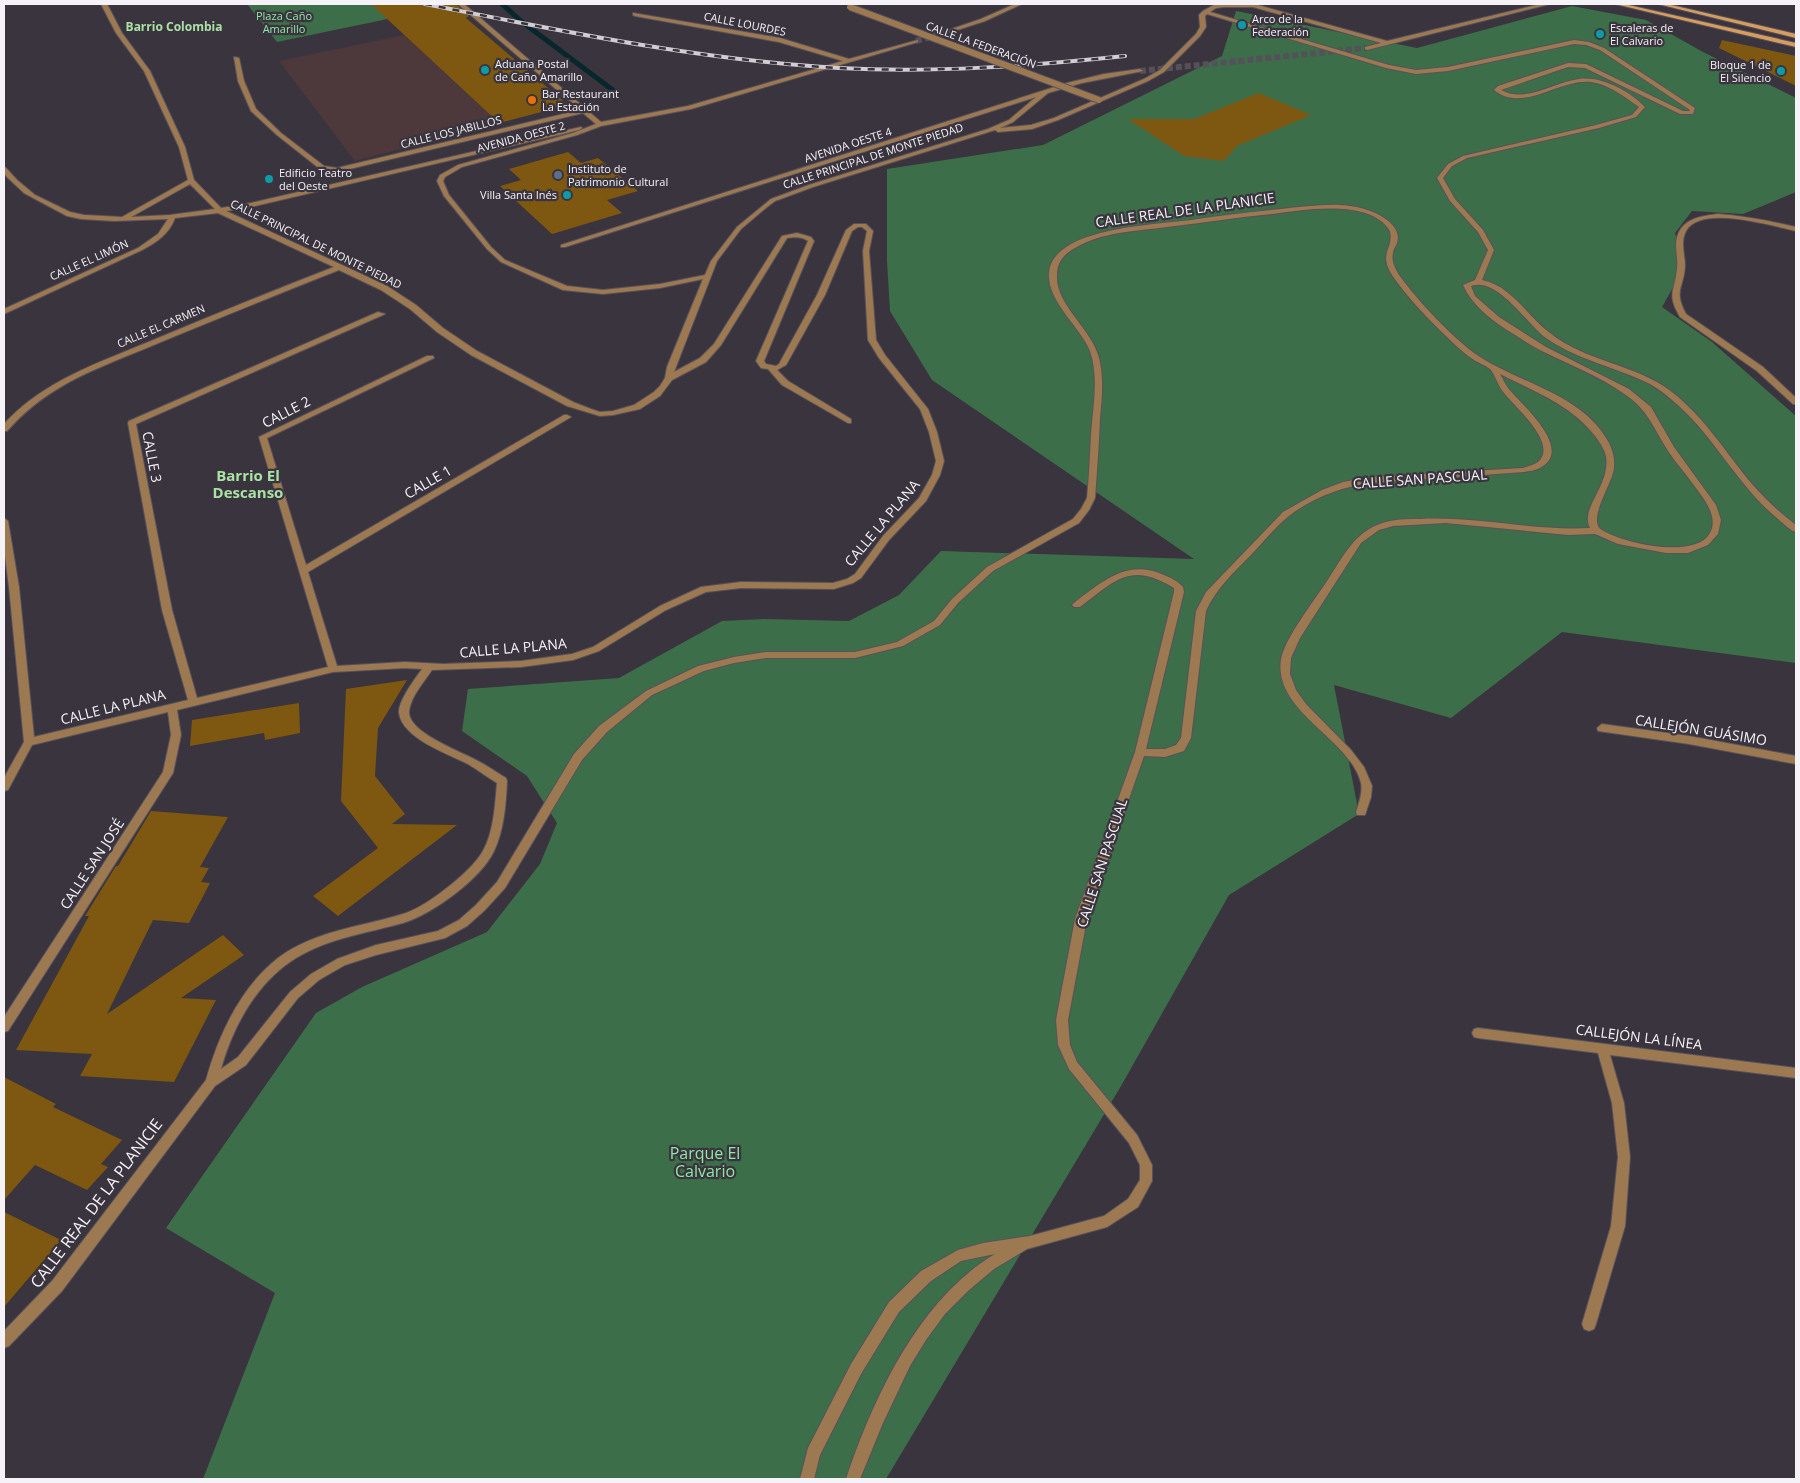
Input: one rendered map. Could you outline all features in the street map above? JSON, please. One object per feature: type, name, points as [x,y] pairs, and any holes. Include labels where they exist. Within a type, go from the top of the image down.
[{"type":"main road","points":[[1618,4],[1796,45]]},
{"type":"main road","points":[[1661,4],[1796,36]]},
{"type":"street","name":"CALLE PRINCIPAL DE MONTE PIEDAD","points":[[104,4],[119,33],[147,71],[182,147],[191,181],[220,211],[397,295],[440,330],[474,353],[570,404],[600,414],[637,407],[657,394],[669,378],[671,367],[714,261],[739,228],[773,200],[990,130],[1011,121],[1046,92]]},
{"type":"street","points":[[461,4],[600,124]]},
{"type":"street","name":"CALLE LA FEDERACIÓN","points":[[843,4],[1100,100]]},
{"type":"street","points":[[937,35],[976,23],[1019,4]]},
{"type":"street","points":[[1367,48],[1547,4]]},
{"type":"street","points":[[990,130],[1032,127],[1056,119],[1146,80],[1168,66],[1198,35],[1203,27],[1202,15],[1205,12],[1224,5],[1253,5],[1387,43]]},
{"type":"street","points":[[1205,12],[1388,67],[1416,72],[1448,69],[1574,42],[1587,43],[1602,49],[1693,109],[1690,113],[1682,113],[1586,66],[1577,64],[1568,65],[1500,86],[1497,90],[1501,95],[1521,97],[1572,81],[1589,80],[1612,87],[1642,107],[1634,116],[1597,128],[1506,146],[1465,157],[1450,164],[1440,178],[1452,200],[1481,231],[1491,250],[1478,282]]},
{"type":"street","name":"CALLE LOURDES","points":[[635,14],[780,40],[849,61]]},
{"type":"street","name":"AVENIDA OESTE 2","points":[[708,276],[660,286],[603,292],[566,288],[503,261],[489,248],[446,195],[440,181],[442,176],[460,166],[575,134],[600,124],[689,108],[916,41]]},
{"type":"street","name":"CALLE LOS JABILLOS","points":[[236,58],[240,82],[253,110],[279,134],[322,168],[337,170],[586,110]]},
{"type":"street","name":"AVENIDA OESTE 4","points":[[563,246],[1086,78],[1140,71]]},
{"type":"street","points":[[4,169],[21,188],[42,202],[72,215],[124,219],[172,216],[220,211],[414,167],[560,130],[600,124]]},
{"type":"street","points":[[124,219],[191,181]]},
{"type":"street","name":"CALLE REAL DE LA PLANICIE","points":[[4,1342],[57,1286],[211,1082],[242,1061],[294,995],[315,977],[341,962],[376,950],[441,935],[463,923],[501,885],[578,757],[603,729],[649,693],[701,668],[734,660],[766,655],[855,655],[900,644],[937,623],[955,601],[990,569],[1076,521],[1085,510],[1091,498],[1099,381],[1092,349],[1055,287],[1053,274],[1056,261],[1072,247],[1112,232],[1258,212],[1330,207],[1357,209],[1371,214],[1389,224],[1394,232],[1395,241],[1389,256],[1391,265],[1398,278],[1428,313],[1460,345],[1475,358],[1494,369],[1537,387],[1559,399],[1595,428],[1607,446],[1611,461],[1610,477],[1590,520],[1592,528],[1596,531]]},
{"type":"street","name":"CALLE EL LIMÓN","points":[[4,312],[140,249],[168,229],[172,216]]},
{"type":"street","points":[[1796,229],[1722,216],[1708,216],[1691,221],[1685,226],[1679,244],[1681,268],[1673,293],[1682,315],[1760,369],[1796,402]]},
{"type":"street","name":"CALLE LA PLANA","points":[[28,742],[333,669],[404,665],[521,664],[573,657],[596,649],[663,608],[704,589],[741,585],[819,587],[834,586],[850,581],[858,576],[886,538],[923,499],[936,475],[940,461],[924,409],[882,356],[872,340],[866,251],[870,231],[868,227],[861,224],[849,230],[821,295],[785,361],[777,368],[771,368]]},
{"type":"street","points":[[669,378],[702,360],[716,345],[784,237],[806,236],[811,241],[761,356],[760,364],[771,368],[785,383],[848,421]]},
{"type":"street","name":"CALLE EL CARMEN","points":[[4,430],[16,415],[32,401],[58,384],[190,327],[340,267]]},
{"type":"street","points":[[1361,812],[1366,797],[1366,782],[1358,765],[1295,697],[1286,678],[1286,659],[1296,636],[1358,541],[1366,533],[1392,523],[1446,520],[1568,532],[1596,531],[1618,541],[1645,547],[1688,550],[1705,543],[1714,534],[1717,520],[1712,505],[1670,446],[1648,409],[1638,399],[1614,384],[1543,350],[1496,319],[1472,297],[1467,285],[1478,282],[1486,283],[1502,291],[1555,341],[1654,383],[1666,391],[1710,433],[1748,485],[1771,510],[1796,529]]},
{"type":"street","name":"CALLE 3","points":[[194,702],[167,610],[132,423],[381,314]]},
{"type":"street","name":"CALLE 2","points":[[333,669],[263,437],[430,358]]},
{"type":"street","name":"CALLE SAN PASCUAL","points":[[807,1479],[813,1453],[856,1369],[894,1307],[926,1276],[958,1256],[983,1249],[1030,1242],[1107,1221],[1133,1203],[1146,1181],[1146,1165],[1134,1138],[1073,1065],[1064,1045],[1062,1020],[1081,920],[1140,752],[1165,753],[1180,748],[1186,738],[1201,611],[1209,594],[1286,514],[1305,502],[1346,484],[1371,480],[1524,470],[1539,465],[1544,461],[1546,452],[1545,439],[1540,429],[1499,382],[1494,369]]},
{"type":"street","name":"CALLE 1","points":[[303,571],[566,417]]},
{"type":"street","points":[[4,521],[14,587],[28,742],[8,774],[4,787]]},
{"type":"street","points":[[1078,605],[1120,574],[1129,571],[1156,575],[1178,587],[1179,592],[1140,752]]},
{"type":"street","name":"CALLE REAL DE LA PLANICIE","points":[[211,1082],[219,1051],[238,1012],[261,981],[284,961],[303,949],[331,938],[418,913],[450,891],[489,852],[500,808],[502,781],[473,763],[431,742],[408,723],[404,714],[405,704],[429,666]]},
{"type":"street","name":"CALLE SAN JOSÉ","points":[[4,1027],[168,774],[176,735],[172,707]]},
{"type":"street","name":"CALLEJÓN GUÁSIMO","points":[[1602,728],[1689,740],[1796,760]]},
{"type":"street","name":"CALLEJÓN LA LÍNEA","points":[[1478,1033],[1796,1073]]},
{"type":"street","points":[[1589,1324],[1618,1226],[1624,1156],[1618,1103],[1602,1048]]},
{"type":"street","points":[[852,1479],[877,1418],[910,1350],[940,1308],[990,1264],[1030,1242]]},
{"type":"shaded area","points":[[404,35],[499,123],[355,161],[279,61]]},
{"type":"green space","name":"Plaza Caño Amarillo","points":[[247,4],[447,4],[450,6],[277,42]]},
{"type":"green space","name":"Parque El Calvario","points":[[1572,6],[1646,20],[1703,52],[1796,98],[1796,192],[1743,214],[1692,211],[1675,233],[1685,266],[1662,307],[1712,342],[1796,416],[1796,663],[1562,632],[1451,718],[1334,685],[1359,814],[1229,895],[1121,1086],[886,1479],[203,1479],[275,1293],[166,1228],[316,1013],[362,987],[487,932],[540,864],[557,823],[527,776],[462,731],[468,689],[619,678],[722,621],[764,619],[849,621],[899,595],[941,551],[1194,559],[932,380],[890,311],[887,261],[887,169],[1043,145],[1222,56],[1236,11],[1417,48]]},
{"type":"building","name":"Aduana Postal de Caño Amarillo","points":[[371,4],[456,4],[469,16],[466,18],[568,105],[499,123]]},
{"type":"building","name":"Bloque 1 de El Silencio","points":[[1722,40],[1796,56],[1796,86],[1719,48]]},
{"type":"building","points":[[1259,93],[1311,115],[1237,146],[1224,161],[1184,156],[1128,119],[1194,119]]},
{"type":"building","name":"Villa Santa Inés","points":[[568,152],[581,163],[598,158],[638,191],[607,200],[622,213],[552,234],[500,186],[521,180],[509,169]]},
{"type":"building","points":[[407,680],[378,728],[375,776],[405,814],[392,824],[457,825],[338,916],[313,896],[378,848],[341,801],[346,689]]},
{"type":"building","points":[[299,703],[300,733],[265,740],[264,733],[190,746],[192,720]]},
{"type":"building","points":[[151,811],[228,817],[200,867],[209,868],[201,882],[210,883],[189,923],[153,920],[107,1014],[223,935],[244,955],[181,998],[216,1000],[174,1082],[80,1076],[92,1054],[16,1050],[89,916],[85,916]]},
{"type":"building","points":[[4,1077],[56,1104],[53,1107],[122,1140],[101,1164],[108,1167],[87,1190],[35,1165],[4,1200]]},
{"type":"building","points":[[4,1212],[61,1240],[4,1307]]},
{"type":"waterway","points":[[502,4],[521,21],[618,94]]},
{"type":"tunnel","points":[[916,41],[937,35]]},
{"type":"tunnel","points":[[1140,71],[1367,48]]},
{"type":"railway","points":[[425,4],[631,43],[735,58],[839,68],[911,70],[982,68],[1125,56]]},
{"type":"place","name":"Arco de la Federación","points":[[1242,25]]},
{"type":"place","name":"Escaleras de El Calvario","points":[[1600,34]]},
{"type":"place","name":"Aduana Postal de Caño Amarillo","points":[[485,70]]},
{"type":"place","name":"Bloque 1 de El Silencio","points":[[1781,71]]},
{"type":"place","name":"Bar Restaurant La Estación","points":[[532,100]]},
{"type":"place","name":"Instituto de Patrimonio Cultural","points":[[558,175]]},
{"type":"place","name":"Edificio Teatro del Oeste","points":[[269,179]]},
{"type":"place","name":"Villa Santa Inés","points":[[567,195]]},
{"type":"district","name":"Barrio Colombia","points":[[174,27]]},
{"type":"district","name":"Barrio El Descanso","points":[[248,484]]}]
